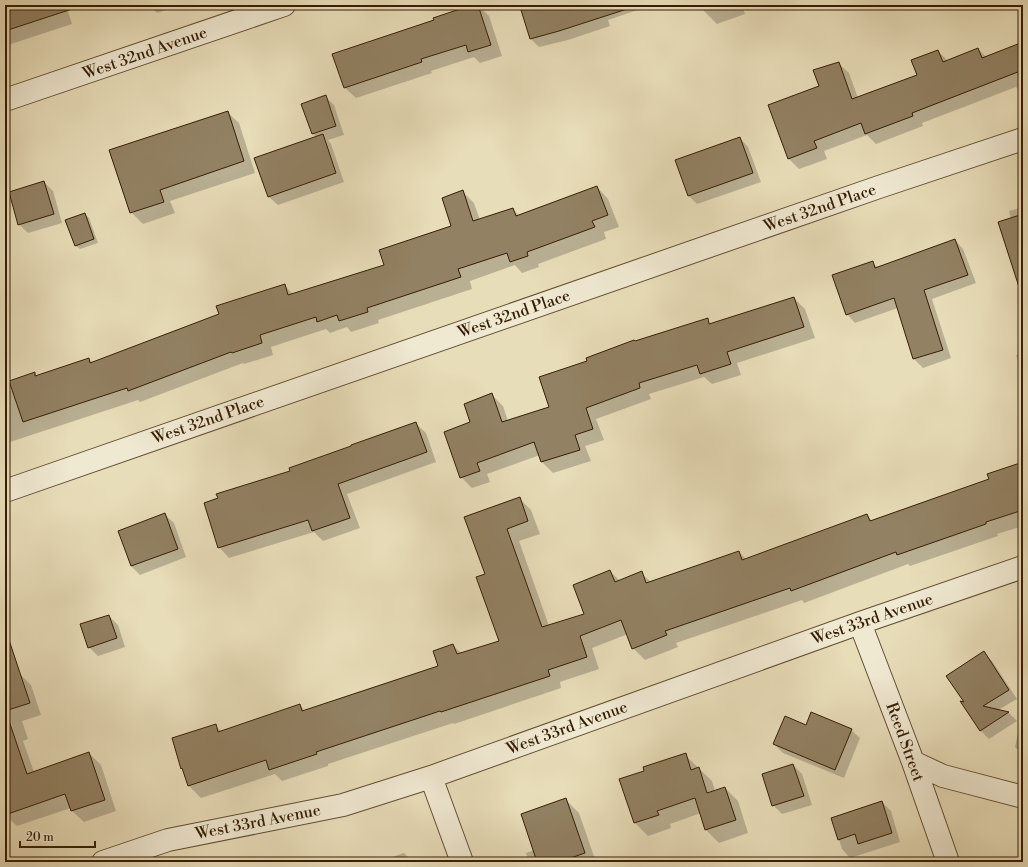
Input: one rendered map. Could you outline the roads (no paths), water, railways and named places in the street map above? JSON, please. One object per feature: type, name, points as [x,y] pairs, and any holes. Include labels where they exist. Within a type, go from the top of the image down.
[{"type":"street","name":"West 32nd Avenue","points":[[5,100],[284,5]]},
{"type":"street","name":"West 32nd Place","points":[[5,491],[864,192],[1023,139]]},
{"type":"street","name":"West 33rd Avenue","points":[[103,862],[168,840],[343,805],[432,777],[860,623],[1023,567]]},
{"type":"street","name":"Reed Street","points":[[860,623],[913,762],[948,862]]},
{"type":"street","points":[[913,762],[943,776],[1023,797]]},
{"type":"street","points":[[432,777],[462,862]]}]
